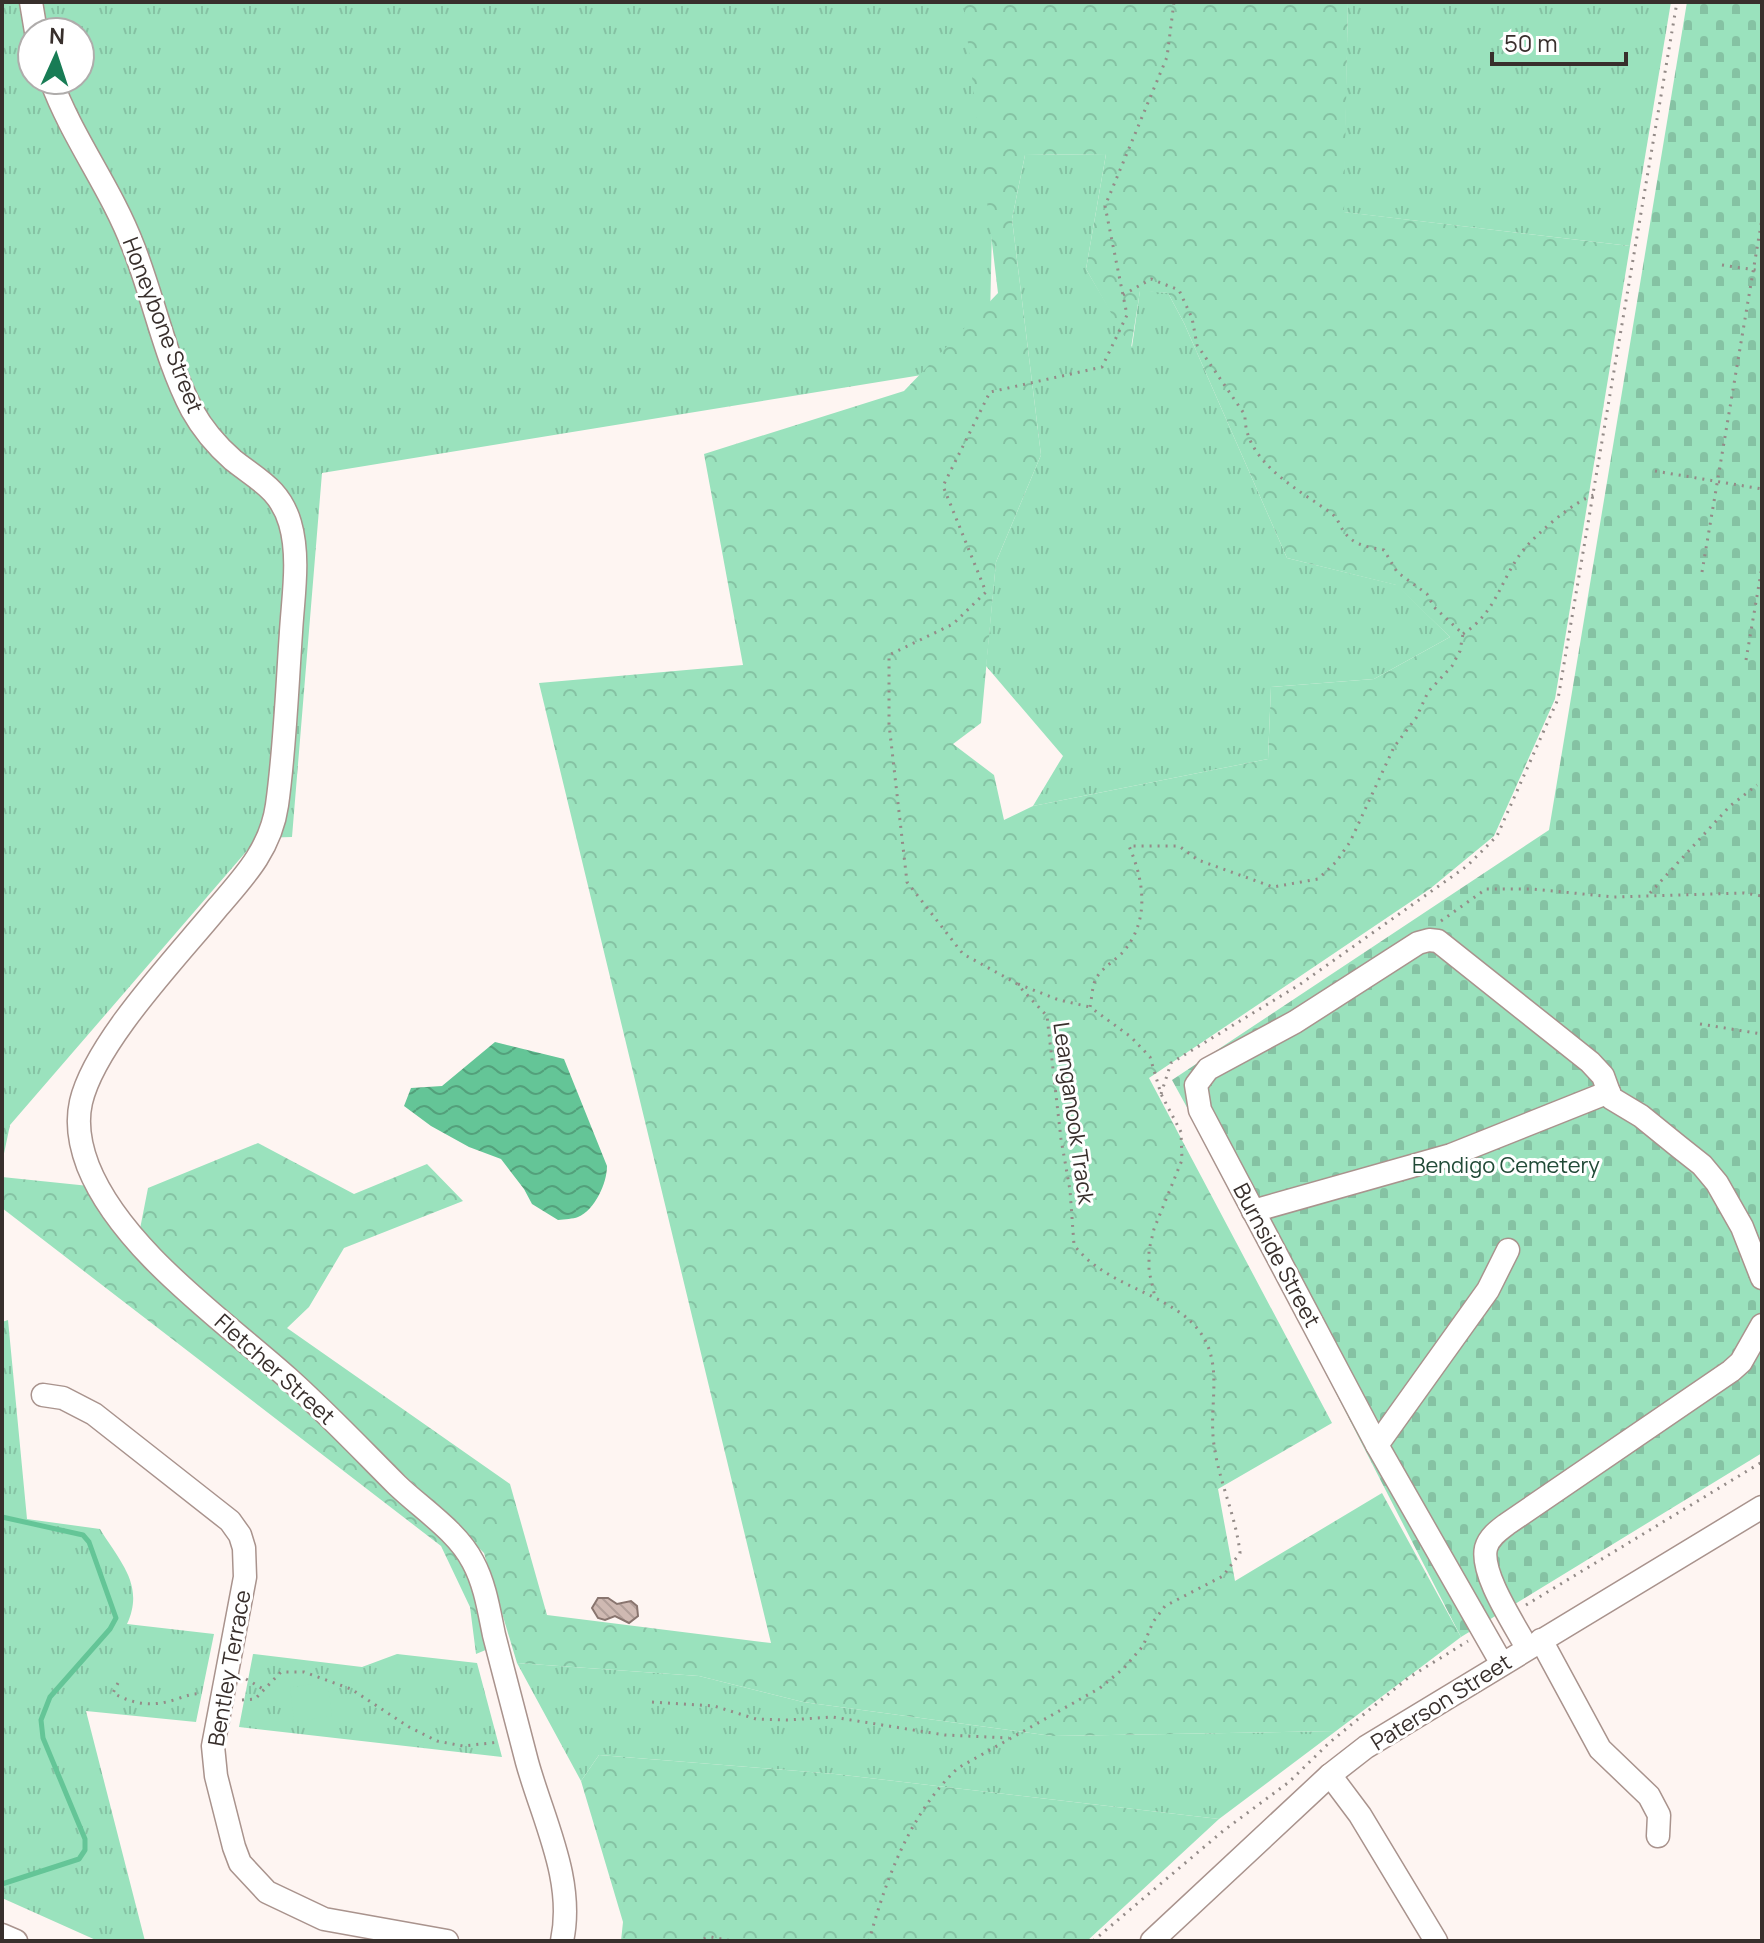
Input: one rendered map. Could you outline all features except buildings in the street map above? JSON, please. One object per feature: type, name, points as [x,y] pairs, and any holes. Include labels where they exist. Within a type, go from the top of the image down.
[{"type":"street","name":"Honeybone Street","points":[[57,96],[130,237],[193,411],[229,457],[269,486],[280,500],[290,524],[294,578],[284,741],[277,805],[269,838]]},
{"type":"street","name":"Fletcher Street","points":[[269,838],[252,867],[145,996],[102,1056],[81,1104],[80,1141],[108,1205],[139,1245],[313,1401],[461,1544],[473,1562],[564,1884],[567,1914],[562,1941]]},
{"type":"street","points":[[1429,940],[1438,941],[1449,948],[1590,1062],[1603,1076],[1611,1098],[1641,1116],[1702,1165],[1717,1183],[1742,1227],[1762,1278]]},
{"type":"street","name":"Burnside Street","points":[[1429,940],[1418,943],[1295,1022],[1216,1064],[1200,1076],[1196,1085],[1200,1110],[1253,1211],[1377,1445],[1502,1664]]},
{"type":"street","points":[[1253,1211],[1451,1155],[1609,1092]]},
{"type":"street","points":[[1377,1445],[1488,1290],[1508,1250]]},
{"type":"street","points":[[1658,1836],[1659,1815],[1649,1796],[1600,1749],[1534,1644],[1509,1615],[1486,1561],[1488,1542],[1497,1532],[1731,1371],[1741,1362],[1762,1325]]},
{"type":"street","name":"Bentley Terrace","points":[[43,1395],[63,1398],[94,1414],[221,1513],[240,1535],[246,1558],[245,1577],[213,1746],[216,1776],[240,1863],[267,1892],[324,1919],[447,1941]]},
{"type":"street","name":"Paterson Street","points":[[1152,1941],[1330,1775],[1366,1747],[1762,1507]]},
{"type":"street","points":[[1330,1775],[1360,1815],[1436,1941]]},
{"type":"street","points":[[2,1935],[16,1941]]},
{"type":"path","name":"Leanganook Track","points":[[869,1941],[899,1855],[933,1795],[958,1768],[1079,1701],[1112,1678],[1143,1646],[1153,1622],[1165,1606],[1223,1576],[1240,1553],[1214,1445],[1215,1378],[1211,1356],[1199,1332],[1184,1315],[1099,1270],[1074,1245],[1070,1190],[1047,1016],[1016,983],[963,954],[907,882],[889,724],[889,655],[953,624],[986,592],[943,486],[990,392],[1102,367],[1127,315],[1105,206],[1167,57],[1174,2]]},
{"type":"path","points":[[1161,1094],[1171,1063],[1299,985],[1467,866],[1497,836],[1558,699],[1677,2]]},
{"type":"path","points":[[1702,572],[1762,219]]},
{"type":"path","points":[[1722,265],[1762,271]]},
{"type":"path","points":[[1123,295],[1151,279],[1179,290],[1192,318],[1197,345],[1245,415],[1244,429],[1258,456],[1288,483],[1334,515],[1345,534],[1357,544],[1384,550],[1397,572],[1427,594],[1434,607],[1463,634]]},
{"type":"path","points":[[1655,471],[1762,489]]},
{"type":"path","points":[[1090,1007],[1096,978],[1125,949],[1139,923],[1144,895],[1129,846],[1179,846],[1198,860],[1273,887],[1318,879],[1336,862],[1350,842],[1394,747],[1416,718],[1428,692],[1452,666],[1460,651],[1463,634],[1481,622],[1525,549],[1580,499],[1595,494]]},
{"type":"path","points":[[1746,660],[1762,567]]},
{"type":"path","points":[[1649,894],[1730,806],[1757,785]]},
{"type":"path","points":[[1429,940],[1441,921],[1486,889],[1532,889],[1614,897],[1744,893],[1762,896]]},
{"type":"path","points":[[1016,983],[1059,1000],[1090,1007],[1131,1037],[1150,1057],[1161,1094],[1181,1132],[1182,1160],[1154,1229],[1149,1250],[1149,1271],[1155,1298]]},
{"type":"path","points":[[1700,1024],[1762,1034]]},
{"type":"path","points":[[1509,1615],[1762,1462]]},
{"type":"path","points":[[1093,1941],[1223,1831],[1289,1782],[1329,1743],[1408,1678],[1483,1632]]},
{"type":"path","points":[[242,1700],[255,1699],[281,1672],[297,1671],[351,1689],[409,1727],[437,1741],[472,1745],[521,1737]]},
{"type":"path","points":[[236,1677],[249,1680],[263,1689]]},
{"type":"path","points":[[118,1683],[113,1693],[146,1705],[166,1703],[193,1693],[204,1694]]},
{"type":"path","points":[[652,1702],[714,1706],[756,1719],[832,1717],[945,1735],[1011,1738]]},
{"type":"path","points":[[696,1941],[711,1937],[732,1941]]},
{"type":"green space","points":[[2,2],[997,2],[989,364],[322,473],[292,837],[258,838],[10,1125],[2,1163]]},
{"type":"green space","points":[[963,2],[1348,2],[1344,212],[1630,246],[1555,699],[1494,836],[1431,888],[1149,1078],[1332,1423],[1218,1489],[1235,1581],[1382,1493],[1461,1637],[1336,1731],[1052,1736],[803,1702],[699,1676],[517,1663],[484,1553],[414,1484],[139,1234],[148,1188],[258,1143],[354,1194],[427,1164],[463,1201],[344,1248],[309,1307],[287,1328],[510,1484],[547,1615],[771,1643],[539,683],[743,665],[704,454],[904,391],[998,293]],"holes":[[[1106,154],[1086,269],[1131,348],[1140,291],[1168,293],[1287,558],[1396,585],[1450,637],[1374,679],[1271,687],[1268,759],[1033,806],[1004,820],[994,775],[953,744],[981,723],[996,562],[1041,455],[1012,219],[1025,155]]]},
{"type":"green space","points":[[1348,2],[1671,2],[1630,246],[1343,212]]},
{"type":"green space","name":"Bendigo Cemetery","points":[[1687,2],[1762,2],[1762,1453],[1461,1637],[1172,1080],[1549,830]]},
{"type":"green space","points":[[1106,154],[1086,269],[1132,347],[1140,290],[1168,293],[1287,558],[1397,585],[1450,637],[1374,679],[1271,687],[1268,759],[1033,806],[1063,756],[986,666],[996,562],[1041,455],[1012,219],[1025,155]]},
{"type":"green space","points":[[2,1177],[89,1186],[455,1545],[474,1574],[488,1649],[476,1654],[470,1607],[441,1546],[2,1208]]},
{"type":"green space","points":[[8,1320],[27,1519],[100,1529],[122,1563],[132,1586],[132,1610],[127,1624],[214,1634],[196,1722],[86,1711],[145,1941],[98,1941],[2,1898],[2,1322]]},
{"type":"green space","points":[[253,1654],[362,1667],[397,1654],[477,1663],[502,1757],[239,1727]]},
{"type":"green space","points":[[517,1663],[699,1676],[803,1702],[1052,1736],[1336,1731],[1219,1819],[835,1774],[599,1755],[581,1781]]},
{"type":"green space","points":[[316,1684],[328,1687],[332,1716],[294,1722],[290,1687]]},
{"type":"green space","points":[[599,1755],[835,1774],[1219,1819],[1087,1941],[621,1941],[623,1922],[581,1781]]},
{"type":"water","points":[[495,1042],[564,1059],[607,1166],[599,1195],[590,1208],[578,1217],[558,1220],[532,1204],[501,1159],[469,1147],[431,1126],[404,1106],[411,1088],[442,1086]]},
{"type":"waterway","points":[[2,1517],[83,1535],[89,1542],[116,1618],[110,1629],[50,1697],[41,1720],[43,1738],[85,1839],[85,1850],[79,1859],[2,1884]]}]
